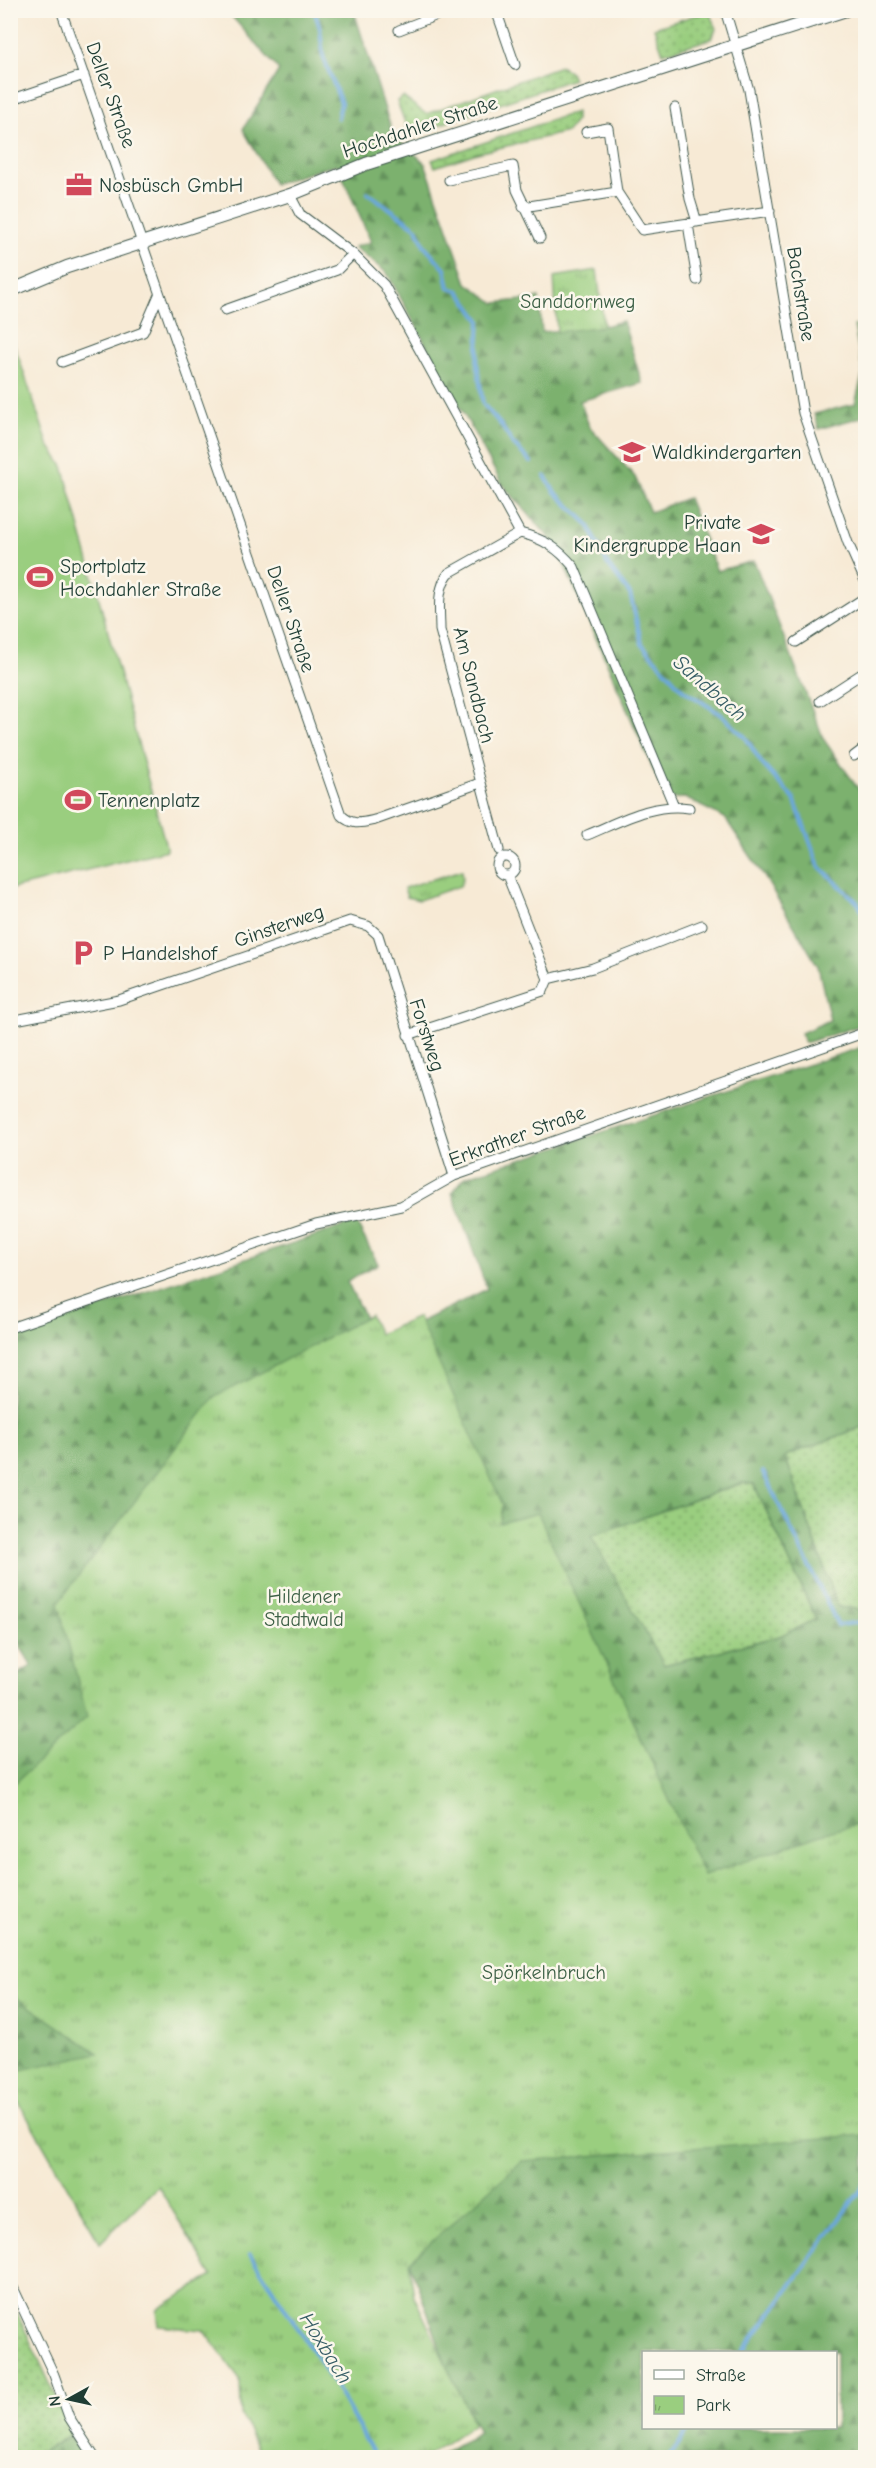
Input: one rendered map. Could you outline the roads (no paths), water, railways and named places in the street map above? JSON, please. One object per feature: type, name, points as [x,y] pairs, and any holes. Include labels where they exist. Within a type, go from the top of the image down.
[{"type":"street","name":"Deller Straße","points":[[61,10],[341,814],[348,822],[358,824],[480,783]]},
{"type":"street","points":[[399,30],[450,10]]},
{"type":"street","points":[[496,10],[515,65]]},
{"type":"street","name":"Bachstraße","points":[[725,10],[748,90],[803,413],[865,580]]},
{"type":"street","name":"Hochdahler Straße","points":[[10,291],[68,267],[290,195],[366,164],[735,48],[846,10]]},
{"type":"street","points":[[10,100],[84,75]]},
{"type":"street","points":[[675,108],[690,199],[697,280]]},
{"type":"street","points":[[586,132],[608,128],[617,192],[642,230],[770,212]]},
{"type":"street","points":[[449,180],[513,166],[517,190],[540,238],[535,206]]},
{"type":"street","points":[[524,207],[617,192]]},
{"type":"street","points":[[290,195],[300,214],[353,254],[384,285],[520,533],[542,539],[561,551],[574,567],[674,806]]},
{"type":"street","points":[[225,310],[337,270],[353,254]]},
{"type":"street","points":[[62,362],[142,332],[159,295]]},
{"type":"street","name":"Am Sandbach","points":[[499,850],[440,630],[441,582],[449,573],[520,533]]},
{"type":"street","points":[[796,642],[866,597]]},
{"type":"street","points":[[820,701],[866,671]]},
{"type":"street","points":[[854,756],[866,747]]},
{"type":"street","points":[[586,835],[647,811],[674,806],[688,808]]},
{"type":"street","points":[[408,1035],[543,991],[548,979],[507,875]]},
{"type":"street","name":"Ginsterweg","points":[[12,1021],[119,1000],[350,921]]},
{"type":"street","name":"Forstweg","points":[[350,921],[368,926],[378,935],[454,1176]]},
{"type":"street","points":[[548,979],[593,968],[702,925]]},
{"type":"street","points":[[10,1005],[12,1021]]},
{"type":"street","name":"Erkrather Straße","points":[[10,1328],[296,1231],[401,1206],[454,1176],[866,1032]]},
{"type":"street","points":[[10,2281],[54,2374],[69,2417],[95,2457]]},
{"type":"waterway","name":"Sandbach","points":[[314,10],[320,28],[323,56],[341,103],[338,118]]},
{"type":"waterway","name":"Sandbach","points":[[368,193],[417,228],[424,245],[445,269],[449,288],[459,291],[480,320],[477,363],[483,404],[513,444],[531,462]]},
{"type":"waterway","name":"Sandbach","points":[[545,476],[554,491],[588,524],[608,565],[630,594],[642,644],[682,689],[722,715],[746,738],[762,764],[794,799],[819,866],[858,903],[866,918]]},
{"type":"waterway","points":[[763,1472],[838,1625],[862,1622],[866,1635]]},
{"type":"waterway","points":[[744,2351],[866,2182]]},
{"type":"waterway","name":"Hoxbach","points":[[250,2254],[334,2384],[376,2458]]},
{"type":"waterway","points":[[668,2458],[689,2429]]},
{"type":"place","name":"Nosbüsch GmbH","points":[[79,185]]},
{"type":"place","name":"Waldkindergarten","points":[[632,452]]},
{"type":"place","name":"Private Kindergruppe Haan","points":[[761,534]]},
{"type":"place","name":"Sportplatz Hochdahler Straße","points":[[40,577]]},
{"type":"place","name":"Tennenplatz","points":[[78,800]]},
{"type":"place","name":"P Handelshof","points":[[83,953]]},
{"type":"park label","name":"Sanddornweg","points":[[578,301]]},
{"type":"park label","name":"Hildener Stadtwald","points":[[304,1608]]},
{"type":"park label","name":"Spörkelnbruch","points":[[544,1972]]}]
